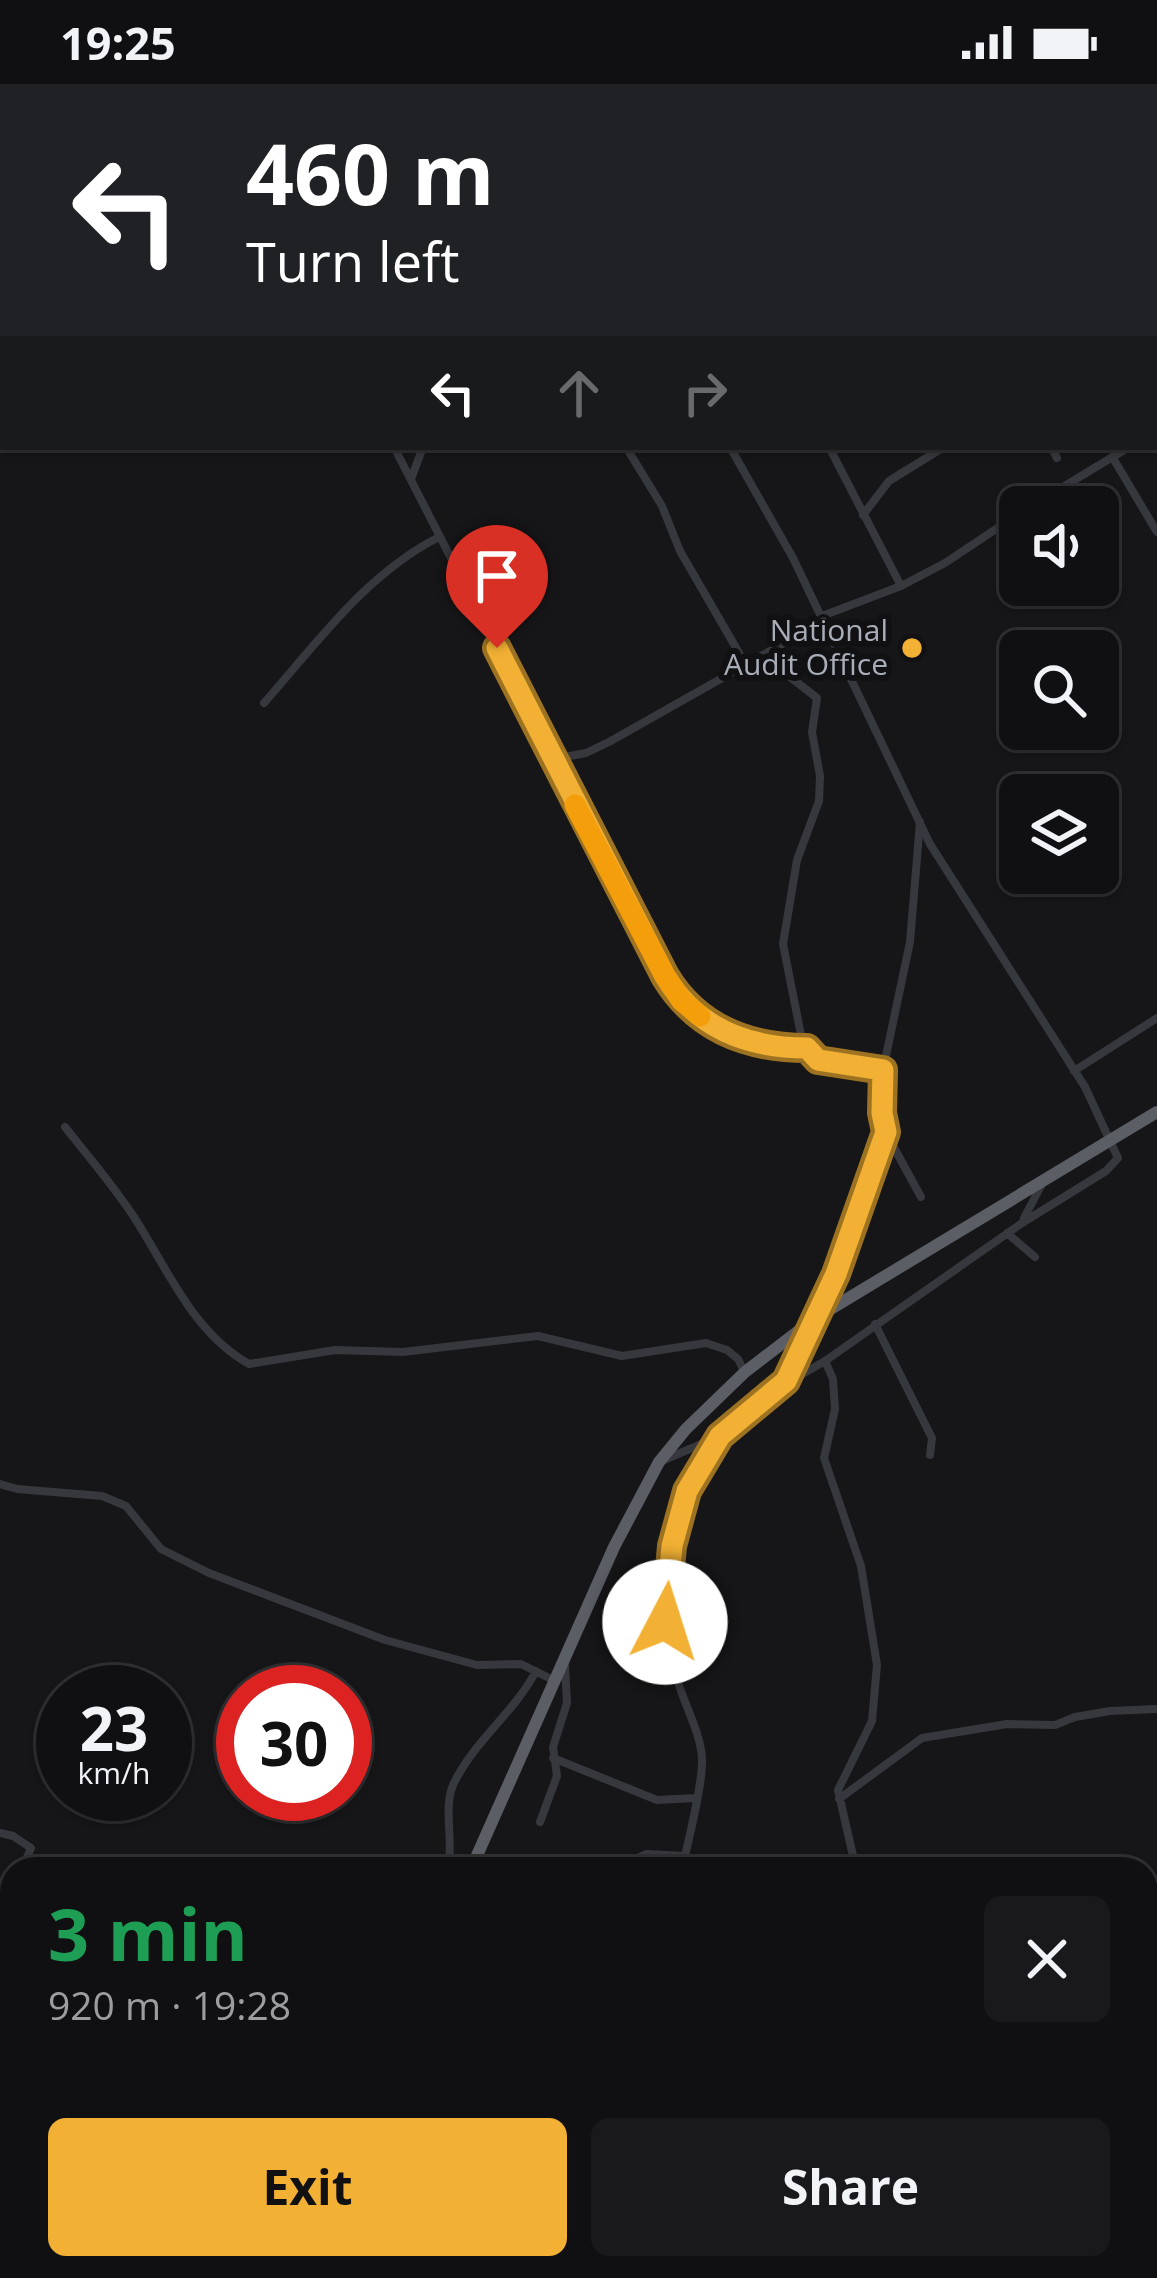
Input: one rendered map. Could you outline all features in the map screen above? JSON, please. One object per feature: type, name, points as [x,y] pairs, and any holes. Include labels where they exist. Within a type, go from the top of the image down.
[{"type":"highway","points":[[476,1857],[563,1657],[659,1462],[686,1429],[745,1372],[814,1319],[1157,1114]]},
{"type":"street","points":[[395,450],[682,1001],[736,1039],[771,1048],[807,1048]]},
{"type":"street","points":[[410,480],[422,450]]},
{"type":"street","points":[[628,450],[746,665]]},
{"type":"street","points":[[659,1462],[720,1436],[786,1381],[825,1361],[1118,1158],[1094,1102],[941,862],[822,618],[732,450]]},
{"type":"street","points":[[830,450],[901,586]]},
{"type":"street","points":[[863,515],[889,481],[939,450]]},
{"type":"street","points":[[1053,450],[1057,458]]},
{"type":"street","points":[[1065,486],[1124,450]]},
{"type":"street","points":[[1112,458],[1157,532]]},
{"type":"street","points":[[554,759],[586,753],[608,742],[822,618],[901,586],[999,527]]},
{"type":"street","points":[[264,703],[380,574],[439,537]]},
{"type":"street","points":[[763,656],[817,698],[812,732],[820,802],[797,860],[783,944],[791,1001],[807,1048],[818,1060],[883,1070]]},
{"type":"street","points":[[920,822],[910,942],[883,1070],[882,1113],[886,1132],[921,1197]]},
{"type":"street","points":[[1075,1071],[1157,1018]]},
{"type":"street","points":[[65,1126],[134,1217],[199,1321],[249,1364],[334,1350],[403,1352],[538,1336],[622,1356],[706,1342],[738,1359],[745,1372]]},
{"type":"street","points":[[786,1381],[836,1274],[886,1132]]},
{"type":"street","points":[[1022,1223],[1043,1182]]},
{"type":"street","points":[[1007,1233],[1035,1257]]},
{"type":"street","points":[[875,1324],[932,1438],[930,1455]]},
{"type":"street","points":[[825,1361],[833,1379],[836,1409],[824,1457],[861,1566],[877,1664],[872,1721],[841,1780],[837,1800],[853,1857]]},
{"type":"street","points":[[640,1857],[685,1856],[703,1764],[667,1642],[666,1597],[672,1546],[687,1491],[720,1436]]},
{"type":"street","points":[[0,1484],[102,1496],[126,1505],[161,1549],[208,1573],[344,1627],[459,1661],[521,1664],[553,1680]]},
{"type":"street","points":[[540,1822],[556,1781],[552,1758],[567,1703],[563,1657]]},
{"type":"street","points":[[448,1857],[451,1789],[475,1750],[525,1692],[536,1670]]},
{"type":"street","points":[[837,1800],[922,1738],[1006,1724],[1055,1725],[1087,1714],[1157,1709]]},
{"type":"street","points":[[552,1758],[657,1800],[695,1798]]},
{"type":"street","points":[[0,1833],[31,1848],[27,1857]]},
{"type":"slow traffic","points":[[575,805],[665,976],[682,1001],[700,1016]]},
{"type":"place","name":"National Audit Office","points":[[912,648]]},
{"type":"route","points":[[497,648],[574,804],[682,1001],[736,1039],[771,1048],[807,1048],[818,1060],[883,1070],[886,1132],[836,1274],[786,1381],[720,1436],[687,1491],[672,1546],[665,1622]]}]
